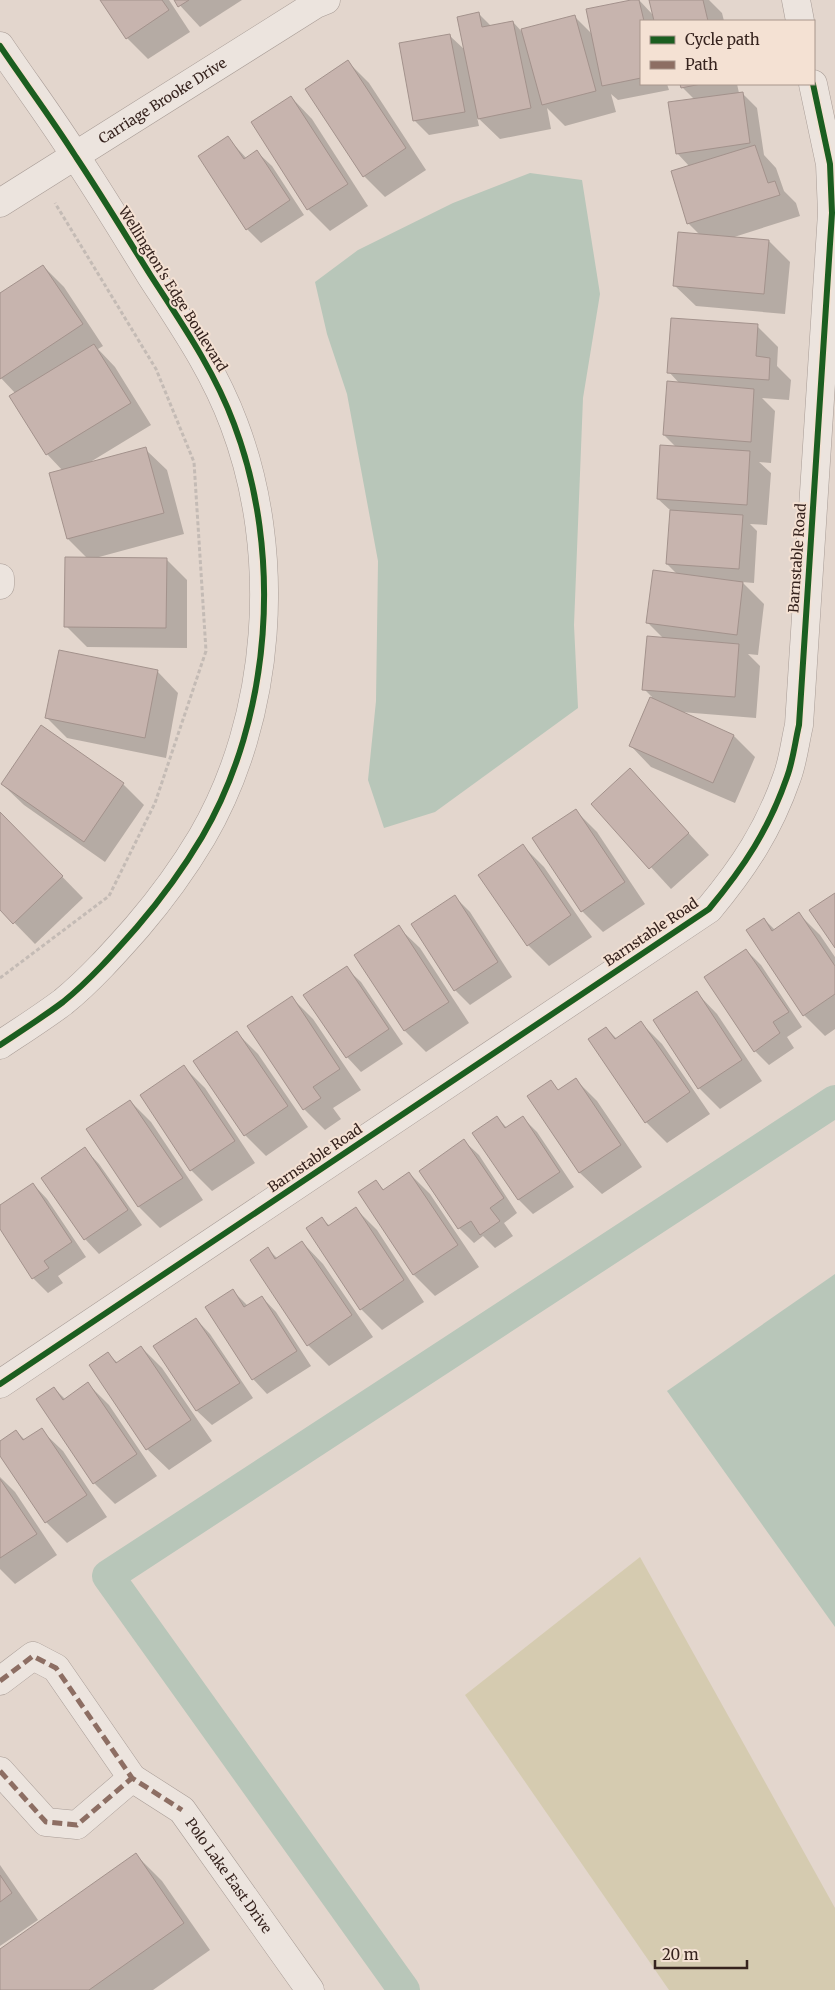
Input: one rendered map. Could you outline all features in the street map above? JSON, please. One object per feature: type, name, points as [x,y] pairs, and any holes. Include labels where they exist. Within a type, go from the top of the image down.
[{"type":"street","name":"Carriage Brooke Drive","points":[[0,203],[326,0]]},
{"type":"street","points":[[796,0],[800,20]]},
{"type":"street","name":"Wellington's Edge Boulevard","points":[[0,46],[76,155],[210,369],[235,425],[252,483],[262,543],[264,612],[259,672],[246,732],[225,789],[203,836],[165,894],[113,954],[63,1001],[0,1045]]},
{"type":"street","name":"Barnstable Road","points":[[0,1384],[709,909],[738,874],[768,824],[788,776],[799,725],[832,213],[830,164],[813,85]]},
{"type":"street","points":[[0,578],[0,585]]},
{"type":"street","name":"Polo Lake East Drive","points":[[0,1681],[33,1656],[56,1668],[132,1778],[182,1810],[310,1990]]},
{"type":"street","points":[[0,1771],[46,1822],[77,1825],[132,1778]]},
{"type":"path","points":[[0,978],[109,896],[155,803],[206,651],[194,462],[156,369],[50,196]]},
{"type":"shaded area","points":[[530,173],[582,180],[600,294],[583,398],[574,625],[578,708],[435,812],[384,828],[368,780],[376,701],[378,561],[347,394],[327,334],[315,282],[358,250],[453,203]]},
{"type":"shaded area","points":[[835,1274],[835,1627],[667,1391]]},
{"type":"shaded area","points":[[640,1557],[835,1908],[835,1990],[669,1990],[465,1695]]},
{"type":"building","points":[[100,0],[162,0],[169,10],[126,39]]},
{"type":"building","points":[[174,0],[189,0],[178,7]]},
{"type":"building","points":[[639,0],[644,20],[640,20],[640,78],[602,86],[586,9]]},
{"type":"building","points":[[649,0],[703,0],[708,20],[654,20]]},
{"type":"building","points":[[479,12],[482,27],[513,21],[531,108],[478,119],[457,17]]},
{"type":"building","points":[[575,15],[596,91],[542,105],[521,29]]},
{"type":"building","points":[[450,34],[465,112],[413,121],[399,43]]},
{"type":"building","points":[[348,60],[406,148],[363,177],[305,89]]},
{"type":"building","points":[[680,85],[696,85],[681,88]]},
{"type":"building","points":[[743,92],[750,143],[676,154],[668,102]]},
{"type":"building","points":[[291,96],[348,184],[307,210],[251,122]]},
{"type":"building","points":[[228,136],[244,159],[257,150],[290,200],[246,230],[198,156]]},
{"type":"building","points":[[755,145],[768,183],[775,181],[780,195],[687,224],[671,171]]},
{"type":"building","points":[[678,232],[769,240],[764,294],[673,286]]},
{"type":"building","points":[[43,265],[83,324],[0,379],[0,293]]},
{"type":"building","points":[[671,318],[758,324],[756,356],[770,358],[769,380],[667,373]]},
{"type":"building","points":[[94,344],[131,403],[46,455],[9,396]]},
{"type":"building","points":[[667,381],[754,389],[751,442],[663,435]]},
{"type":"building","points":[[660,445],[750,451],[747,505],[657,499]]},
{"type":"building","points":[[146,447],[164,513],[67,539],[49,473]]},
{"type":"building","points":[[670,510],[743,515],[739,569],[666,564]]},
{"type":"building","points":[[65,557],[167,558],[166,628],[64,627]]},
{"type":"building","points":[[653,570],[743,582],[737,635],[646,623]]},
{"type":"building","points":[[647,636],[739,644],[735,697],[642,690]]},
{"type":"building","points":[[59,650],[158,670],[145,738],[45,718]]},
{"type":"building","points":[[650,697],[734,735],[713,783],[629,746]]},
{"type":"building","points":[[41,725],[124,783],[84,842],[1,784]]},
{"type":"building","points":[[630,768],[689,833],[649,869],[591,804]]},
{"type":"building","points":[[576,809],[625,882],[581,912],[532,838]]},
{"type":"building","points":[[0,812],[63,876],[13,924],[0,910]]},
{"type":"building","points":[[523,844],[571,915],[527,946],[478,875]]},
{"type":"building","points":[[835,893],[835,948],[809,910]]},
{"type":"building","points":[[455,895],[498,962],[454,991],[411,924]]},
{"type":"building","points":[[799,912],[835,966],[835,994],[803,1016],[746,930],[764,918],[772,931]]},
{"type":"building","points":[[399,925],[449,1002],[404,1031],[354,955]]},
{"type":"building","points":[[746,949],[789,1012],[773,1022],[780,1033],[754,1052],[704,977]]},
{"type":"building","points":[[347,966],[389,1029],[346,1058],[303,995]]},
{"type":"building","points":[[697,991],[742,1060],[698,1089],[653,1020]]},
{"type":"building","points":[[292,996],[340,1069],[313,1087],[321,1098],[303,1110],[247,1026]]},
{"type":"building","points":[[641,1021],[690,1092],[645,1123],[588,1039],[606,1027],[615,1039]]},
{"type":"building","points":[[237,1031],[288,1106],[244,1136],[193,1061]]},
{"type":"building","points":[[184,1065],[235,1141],[190,1171],[140,1095]]},
{"type":"building","points":[[576,1078],[621,1145],[579,1173],[527,1096],[551,1080],[558,1090]]},
{"type":"building","points":[[130,1100],[183,1178],[138,1207],[86,1129]]},
{"type":"building","points":[[497,1116],[505,1128],[523,1116],[560,1172],[518,1200],[472,1133]]},
{"type":"building","points":[[464,1139],[504,1198],[490,1208],[500,1221],[480,1235],[471,1221],[458,1229],[419,1171]]},
{"type":"building","points":[[85,1147],[128,1210],[84,1240],[41,1178]]},
{"type":"building","points":[[409,1172],[458,1245],[413,1275],[358,1192],[376,1180],[383,1190]]},
{"type":"building","points":[[33,1183],[72,1242],[44,1261],[49,1268],[32,1279],[0,1229],[0,1205]]},
{"type":"building","points":[[356,1207],[404,1280],[360,1310],[306,1228],[322,1217],[328,1226]]},
{"type":"building","points":[[302,1241],[352,1315],[307,1346],[250,1260],[268,1247],[275,1259]]},
{"type":"building","points":[[233,1289],[244,1307],[262,1296],[297,1351],[252,1380],[205,1307]]},
{"type":"building","points":[[196,1318],[240,1383],[196,1411],[153,1346]]},
{"type":"building","points":[[141,1346],[191,1420],[146,1450],[89,1365],[108,1352],[116,1363]]},
{"type":"building","points":[[88,1382],[137,1454],[93,1484],[36,1399],[54,1387],[63,1400]]},
{"type":"building","points":[[42,1428],[87,1495],[45,1523],[0,1456],[0,1441],[16,1430],[23,1440]]},
{"type":"building","points":[[0,1479],[37,1534],[0,1558]]},
{"type":"building","points":[[136,1853],[184,1923],[89,1990],[0,1990],[0,1949]]},
{"type":"building","points":[[0,1875],[12,1893],[0,1902]]},
{"type":"waterway","points":[[404,1990],[108,1576],[835,1101]]},
{"type":"marked path","points":[[0,1681],[33,1656],[56,1668],[132,1778],[182,1810]]},
{"type":"marked path","points":[[0,1771],[46,1822],[77,1825],[132,1778]]},
{"type":"cycle path","points":[[0,46],[95,186],[186,330],[217,385],[234,424],[250,474],[260,526],[264,580],[263,634],[256,688],[243,740],[225,790],[202,837],[155,906],[102,966],[63,1002],[0,1045]]},
{"type":"cycle path","points":[[0,1384],[709,909],[754,847],[764,831],[780,796],[787,777],[799,725],[832,213],[830,164],[813,85]]}]
